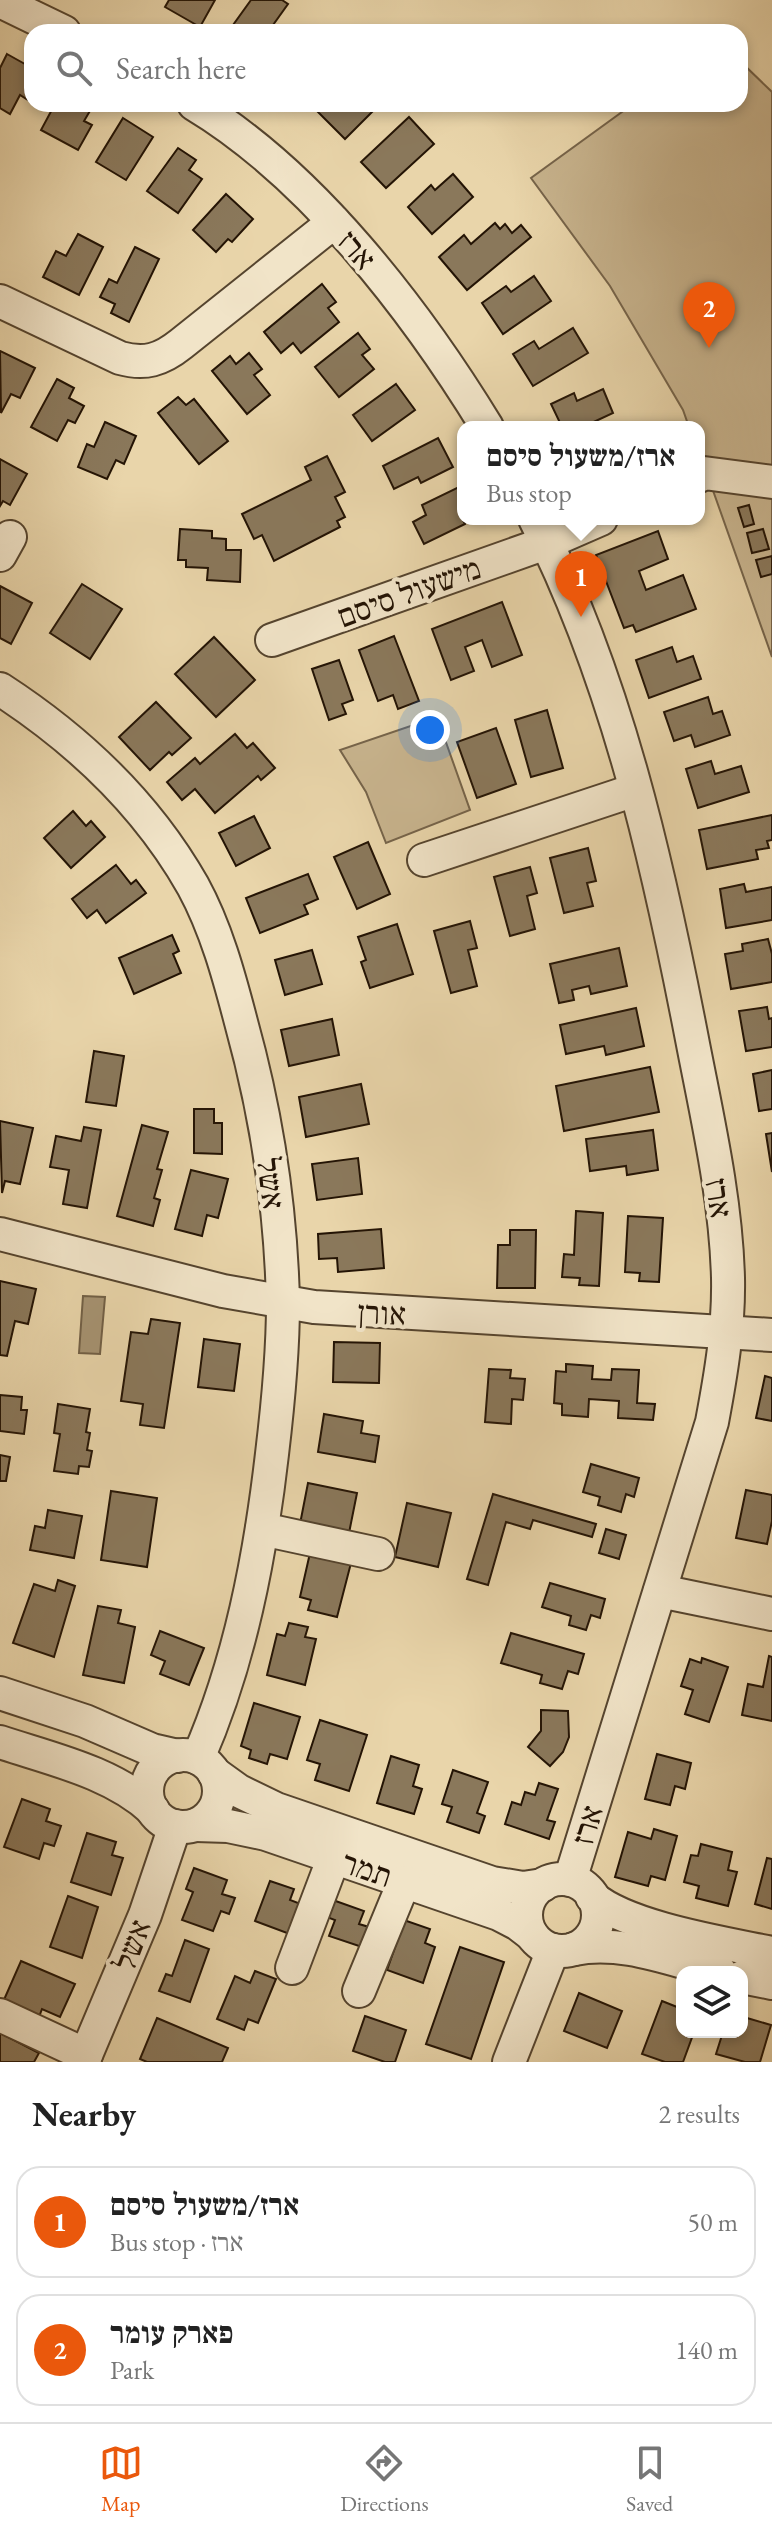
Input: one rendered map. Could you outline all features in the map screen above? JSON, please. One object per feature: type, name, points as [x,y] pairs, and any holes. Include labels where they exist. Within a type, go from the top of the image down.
[{"type":"street","points":[[0,1],[47,24]]},
{"type":"street","name":"ארז","points":[[206,112],[275,163],[334,222],[406,308],[456,376],[483,421]]},
{"type":"street","points":[[0,301],[120,358],[133,362],[153,361],[181,344],[334,222]]},
{"type":"street","points":[[705,473],[772,482]]},
{"type":"street","name":"מישעול סיסם","points":[[272,640],[541,531],[571,525]]},
{"type":"street","name":"ארז","points":[[541,531],[575,609],[635,790],[680,978],[708,1127],[726,1241],[728,1278],[726,1332],[712,1422],[568,1887]]},
{"type":"street","name":"אשל","points":[[0,689],[53,727],[120,788],[173,854],[210,923],[240,1019],[261,1108],[271,1173],[283,1303],[276,1425],[262,1529],[234,1658],[212,1727],[197,1762]]},
{"type":"street","points":[[424,860],[635,790]]},
{"type":"street","name":"אורן","points":[[0,1234],[223,1291],[283,1303],[349,1311],[772,1335]]},
{"type":"street","points":[[262,1529],[378,1554]]},
{"type":"street","points":[[660,1591],[772,1614]]},
{"type":"street","name":"תמר","points":[[0,1693],[85,1721],[152,1750],[197,1762],[239,1791],[276,1809],[477,1878],[508,1887],[568,1887]]},
{"type":"street","points":[[0,1742],[105,1779],[175,1820],[208,1817],[216,1806],[219,1792],[197,1762],[159,1765],[151,1776],[148,1797],[175,1820]]},
{"type":"street","name":"אשל","points":[[85,2059],[145,1915],[175,1820]]},
{"type":"street","name":"תמר","points":[[175,1820],[247,1829],[334,1857],[499,1914],[553,1945]]},
{"type":"street","points":[[292,1968],[334,1857]]},
{"type":"street","points":[[359,1991],[404,1882]]},
{"type":"street","points":[[553,1945],[586,1941],[594,1930],[597,1910],[568,1887]]},
{"type":"street","points":[[696,1966],[626,1948],[553,1945],[526,1921],[527,1907],[532,1895],[568,1887],[631,1919],[772,1953]]},
{"type":"street","points":[[509,2062],[553,1945]]},
{"type":"street","points":[[748,1978],[772,1983]]},
{"type":"street","points":[[0,2015],[85,2059]]},
{"type":"shaded area","points":[[748,69],[772,92],[772,657],[705,468],[705,421],[687,421],[610,286],[531,178],[622,112],[748,112]]},
{"type":"shaded area","points":[[437,717],[470,810],[386,843],[366,792],[340,750]]},
{"type":"shaded area","points":[[83,1296],[105,1297],[100,1354],[79,1353]]},
{"type":"building","points":[[169,0],[215,0],[202,24],[195,24],[165,7]]},
{"type":"building","points":[[251,0],[282,0],[288,4],[274,24],[234,24]]},
{"type":"building","points":[[7,54],[24,64],[24,98],[20,95],[10,114],[0,108],[0,68]]},
{"type":"building","points":[[51,112],[89,112],[84,121],[92,125],[78,150],[41,130]]},
{"type":"building","points":[[318,112],[372,112],[345,139]]},
{"type":"building","points":[[409,117],[434,144],[386,188],[361,162]]},
{"type":"building","points":[[123,118],[153,137],[126,180],[96,162]]},
{"type":"building","points":[[178,148],[196,160],[189,170],[202,179],[178,213],[147,191]]},
{"type":"building","points":[[453,174],[473,197],[432,234],[408,207],[431,185],[435,190]]},
{"type":"building","points":[[226,194],[253,219],[232,242],[228,239],[216,252],[193,230]]},
{"type":"building","points":[[495,223],[500,229],[505,224],[512,233],[521,225],[531,237],[467,290],[439,257],[464,235],[471,244]]},
{"type":"building","points":[[78,234],[103,247],[79,295],[43,277],[56,251],[66,256]]},
{"type":"building","points":[[135,247],[159,259],[129,322],[111,313],[115,304],[100,297],[109,279],[117,283]]},
{"type":"building","points":[[534,276],[551,301],[503,334],[482,303],[506,286],[511,292]]},
{"type":"building","points":[[322,284],[336,302],[328,308],[339,322],[301,353],[293,343],[281,353],[264,332]]},
{"type":"building","points":[[573,328],[588,353],[533,386],[513,354],[534,341],[539,349]]},
{"type":"building","points":[[358,333],[370,349],[362,355],[374,369],[339,397],[315,367]]},
{"type":"building","points":[[0,351],[35,368],[20,398],[11,394],[1,413]]},
{"type":"building","points":[[249,353],[262,369],[254,375],[270,395],[247,414],[212,371],[230,356],[236,364]]},
{"type":"building","points":[[57,379],[74,388],[69,398],[84,406],[75,423],[68,420],[57,441],[31,427]]},
{"type":"building","points":[[396,384],[415,410],[372,441],[353,415]]},
{"type":"building","points":[[603,389],[613,413],[596,421],[559,421],[551,404],[574,393],[577,401]]},
{"type":"building","points":[[178,397],[186,405],[194,399],[228,441],[199,464],[158,413]]},
{"type":"building","points":[[105,422],[136,436],[124,464],[116,460],[107,479],[78,467],[87,444],[94,447]]},
{"type":"building","points":[[438,438],[453,467],[421,483],[418,477],[394,489],[383,466]]},
{"type":"building","points":[[327,456],[345,492],[335,497],[345,517],[337,521],[340,527],[274,561],[262,535],[254,539],[242,514],[311,480],[305,467]]},
{"type":"building","points":[[0,459],[27,474],[10,505],[3,501],[0,506]]},
{"type":"building","points":[[457,488],[457,525],[463,525],[424,544],[413,522],[426,515],[422,505]]},
{"type":"building","points":[[749,505],[754,524],[744,527],[738,508]]},
{"type":"building","points":[[180,529],[212,531],[212,538],[226,539],[226,550],[241,550],[240,582],[207,580],[208,568],[186,567],[186,560],[178,560]]},
{"type":"building","points":[[763,529],[769,549],[752,553],[747,533]]},
{"type":"building","points":[[658,531],[668,559],[639,571],[646,590],[683,575],[696,609],[636,632],[633,625],[624,628],[596,555]]},
{"type":"building","points":[[772,556],[772,574],[761,577],[756,560]]},
{"type":"building","points":[[82,584],[122,609],[90,659],[50,633]]},
{"type":"building","points":[[0,586],[32,603],[11,644],[0,638]]},
{"type":"building","points":[[502,602],[522,655],[492,667],[482,640],[465,647],[474,671],[451,680],[432,629]]},
{"type":"building","points":[[394,636],[419,701],[398,709],[393,695],[378,701],[359,650]]},
{"type":"building","points":[[214,637],[255,680],[216,717],[175,674]]},
{"type":"building","points":[[672,647],[677,662],[693,656],[701,679],[649,698],[636,660]]},
{"type":"building","points":[[339,660],[353,700],[342,704],[346,714],[329,720],[312,669]]},
{"type":"building","points":[[708,697],[713,714],[722,711],[730,735],[695,747],[691,735],[674,741],[664,712]]},
{"type":"building","points":[[156,702],[191,738],[172,755],[169,752],[150,770],[119,737]]},
{"type":"building","points":[[547,710],[563,768],[531,777],[515,720]]},
{"type":"building","points":[[496,728],[516,784],[477,798],[457,742]]},
{"type":"building","points":[[235,734],[247,748],[253,743],[275,768],[261,780],[258,776],[215,813],[195,789],[182,800],[167,782],[195,758],[200,764]]},
{"type":"building","points":[[711,761],[715,774],[741,766],[749,792],[698,808],[686,769]]},
{"type":"building","points":[[73,811],[86,826],[91,821],[105,837],[71,868],[44,838]]},
{"type":"building","points":[[772,815],[772,840],[767,841],[769,848],[756,850],[758,859],[707,869],[699,830]]},
{"type":"building","points":[[254,816],[270,848],[236,866],[219,833]]},
{"type":"building","points":[[368,842],[390,894],[357,909],[334,857]]},
{"type":"building","points":[[588,848],[596,881],[587,883],[593,906],[564,913],[550,858]]},
{"type":"building","points":[[116,865],[131,884],[136,880],[146,893],[106,923],[97,910],[87,918],[72,899]]},
{"type":"building","points":[[530,867],[537,893],[527,896],[535,929],[510,936],[494,877]]},
{"type":"building","points":[[308,874],[318,899],[304,905],[308,914],[260,933],[246,898]]},
{"type":"building","points":[[744,884],[746,892],[772,887],[772,920],[726,928],[720,889]]},
{"type":"building","points":[[470,921],[477,948],[468,950],[477,986],[451,993],[434,931]]},
{"type":"building","points":[[397,924],[413,974],[370,988],[361,962],[366,960],[358,937]]},
{"type":"building","points":[[172,935],[179,951],[173,954],[181,973],[134,994],[119,958]]},
{"type":"building","points":[[768,939],[772,954],[772,982],[731,989],[725,954],[743,951],[742,944]]},
{"type":"building","points":[[619,948],[627,986],[591,994],[589,986],[572,990],[574,1000],[559,1003],[550,964]]},
{"type":"building","points":[[312,950],[322,984],[285,995],[275,960]]},
{"type":"building","points":[[767,1007],[769,1019],[772,1018],[772,1047],[746,1051],[739,1011]]},
{"type":"building","points":[[636,1008],[644,1046],[606,1055],[604,1046],[566,1054],[560,1025]]},
{"type":"building","points":[[332,1019],[339,1055],[289,1066],[281,1030]]},
{"type":"building","points":[[94,1051],[124,1056],[116,1106],[86,1102]]},
{"type":"building","points":[[650,1067],[659,1112],[564,1131],[556,1086]]},
{"type":"building","points":[[772,1070],[772,1109],[759,1111],[753,1074]]},
{"type":"building","points":[[361,1084],[369,1124],[306,1137],[299,1097]]},
{"type":"building","points":[[194,1109],[214,1109],[214,1123],[222,1123],[222,1154],[194,1153]]},
{"type":"building","points":[[0,1121],[33,1128],[20,1184],[5,1181],[2,1193]]},
{"type":"building","points":[[142,1125],[168,1132],[157,1169],[162,1170],[154,1198],[160,1200],[153,1226],[117,1216]]},
{"type":"building","points":[[84,1127],[101,1130],[87,1208],[63,1204],[69,1170],[50,1167],[56,1136],[81,1141]]},
{"type":"building","points":[[653,1130],[658,1170],[627,1175],[626,1166],[590,1171],[586,1139]]},
{"type":"building","points":[[772,1133],[772,1172],[766,1134]]},
{"type":"building","points":[[358,1158],[362,1194],[317,1200],[312,1164]]},
{"type":"building","points":[[191,1170],[228,1179],[218,1218],[207,1215],[202,1236],[175,1229]]},
{"type":"building","points":[[576,1211],[603,1213],[599,1286],[579,1285],[580,1278],[562,1277],[564,1254],[574,1255]]},
{"type":"building","points":[[628,1216],[663,1218],[659,1282],[639,1281],[640,1273],[625,1272]]},
{"type":"building","points":[[381,1229],[384,1268],[338,1272],[337,1258],[319,1259],[318,1234]]},
{"type":"building","points":[[510,1230],[536,1230],[535,1288],[497,1288],[498,1245],[510,1245]]},
{"type":"building","points":[[0,1281],[36,1289],[28,1324],[15,1321],[7,1356],[0,1355]]},
{"type":"building","points":[[151,1319],[180,1323],[164,1428],[140,1425],[143,1404],[121,1401],[131,1332],[148,1334]]},
{"type":"building","points":[[204,1339],[240,1344],[234,1391],[198,1387]]},
{"type":"building","points":[[334,1342],[380,1343],[379,1383],[333,1382]]},
{"type":"building","points":[[566,1364],[593,1366],[592,1379],[611,1380],[612,1369],[639,1370],[637,1403],[655,1404],[653,1420],[618,1418],[619,1401],[589,1399],[588,1417],[562,1415],[562,1404],[554,1403],[556,1371],[566,1372]]},
{"type":"building","points":[[489,1369],[511,1370],[510,1378],[525,1379],[523,1400],[512,1399],[511,1424],[485,1422]]},
{"type":"building","points":[[765,1376],[772,1378],[772,1421],[756,1418]]},
{"type":"building","points":[[0,1395],[22,1397],[21,1410],[27,1410],[24,1434],[0,1431]]},
{"type":"building","points":[[58,1404],[90,1409],[86,1432],[90,1433],[87,1450],[92,1451],[89,1467],[79,1466],[78,1474],[54,1471],[60,1434],[54,1433]]},
{"type":"building","points":[[324,1414],[363,1421],[361,1433],[379,1436],[375,1462],[318,1452]]},
{"type":"building","points":[[0,1455],[10,1457],[6,1481],[0,1481]]},
{"type":"building","points":[[591,1464],[639,1478],[634,1497],[626,1494],[621,1512],[598,1505],[600,1497],[583,1492]]},
{"type":"building","points":[[308,1483],[357,1493],[349,1533],[300,1524]]},
{"type":"building","points":[[746,1490],[772,1495],[772,1521],[767,1544],[736,1538]]},
{"type":"building","points":[[111,1491],[157,1498],[147,1567],[101,1560]]},
{"type":"building","points":[[493,1494],[596,1524],[592,1537],[533,1520],[530,1529],[506,1522],[488,1585],[467,1579]]},
{"type":"building","points":[[407,1503],[451,1513],[438,1567],[395,1557]]},
{"type":"building","points":[[48,1510],[82,1516],[74,1558],[30,1550],[35,1526],[45,1528]]},
{"type":"building","points":[[606,1529],[626,1535],[619,1559],[599,1553]]},
{"type":"building","points":[[310,1553],[351,1563],[337,1617],[308,1610],[311,1600],[300,1597]]},
{"type":"building","points":[[58,1580],[75,1586],[54,1657],[13,1643],[34,1584],[55,1591]]},
{"type":"building","points":[[550,1583],[605,1599],[600,1618],[591,1615],[586,1630],[569,1625],[571,1616],[542,1607]]},
{"type":"building","points":[[98,1606],[121,1610],[118,1623],[135,1627],[124,1683],[83,1675]]},
{"type":"building","points":[[289,1623],[308,1627],[305,1637],[316,1639],[305,1685],[267,1675],[277,1634],[285,1636]]},
{"type":"building","points":[[160,1631],[204,1648],[189,1685],[160,1674],[165,1661],[151,1655]]},
{"type":"building","points":[[511,1633],[584,1654],[578,1674],[568,1671],[562,1689],[540,1683],[542,1675],[501,1663]]},
{"type":"building","points":[[769,1656],[772,1657],[772,1721],[742,1715],[748,1684],[763,1687]]},
{"type":"building","points":[[702,1658],[728,1667],[709,1722],[685,1714],[693,1690],[681,1686],[690,1659],[701,1663]]},
{"type":"building","points":[[254,1703],[300,1717],[287,1759],[270,1754],[267,1764],[249,1758],[251,1750],[241,1746]]},
{"type":"building","points":[[541,1710],[568,1711],[569,1737],[563,1752],[550,1766],[528,1747],[541,1731]]},
{"type":"building","points":[[320,1720],[367,1735],[349,1791],[315,1780],[320,1764],[307,1760]]},
{"type":"building","points":[[657,1754],[691,1763],[685,1789],[675,1786],[670,1805],[645,1799]]},
{"type":"building","points":[[391,1756],[419,1765],[413,1786],[422,1789],[414,1814],[377,1803]]},
{"type":"building","points":[[453,1770],[488,1782],[477,1813],[485,1816],[479,1833],[447,1822],[452,1807],[442,1804]]},
{"type":"building","points":[[539,1783],[558,1789],[547,1820],[555,1822],[549,1839],[505,1824],[512,1802],[521,1805],[525,1792],[535,1795]]},
{"type":"building","points":[[22,1799],[50,1809],[46,1821],[61,1826],[54,1846],[44,1843],[39,1859],[4,1847]]},
{"type":"building","points":[[654,1829],[677,1836],[665,1880],[651,1876],[648,1886],[615,1877],[628,1832],[651,1839]]},
{"type":"building","points":[[87,1833],[116,1842],[112,1855],[123,1858],[111,1895],[71,1882]]},
{"type":"building","points":[[701,1844],[732,1852],[728,1870],[737,1872],[728,1906],[696,1898],[699,1886],[684,1882],[691,1855],[698,1856]]},
{"type":"building","points":[[767,1858],[772,1859],[772,1909],[755,1904]]},
{"type":"building","points":[[194,1868],[227,1880],[222,1894],[235,1898],[229,1914],[221,1911],[213,1931],[182,1920],[193,1892],[186,1889]]},
{"type":"building","points":[[270,1881],[294,1889],[290,1900],[306,1906],[295,1936],[255,1921]]},
{"type":"building","points":[[68,1896],[98,1907],[82,1958],[50,1947]]},
{"type":"building","points":[[330,1899],[364,1911],[359,1924],[369,1927],[362,1947],[329,1936],[335,1920],[324,1916]]},
{"type":"building","points":[[398,1918],[430,1929],[425,1943],[435,1947],[423,1983],[387,1970],[398,1939],[392,1937]]},
{"type":"building","points":[[185,1940],[209,1949],[190,2002],[159,1991],[166,1974],[172,1976]]},
{"type":"building","points":[[460,1947],[504,1962],[471,2059],[426,2044]]},
{"type":"building","points":[[21,1961],[75,1984],[60,2017],[42,2009],[39,2017],[3,2002]]},
{"type":"building","points":[[255,1971],[276,1979],[258,2023],[248,2019],[244,2030],[217,2019],[235,1976],[250,1983]]},
{"type":"building","points":[[579,1993],[622,2011],[607,2048],[564,2031]]},
{"type":"building","points":[[662,2001],[676,2007],[676,2038],[692,2038],[683,2062],[665,2062],[642,2054]]},
{"type":"building","points":[[365,2016],[406,2030],[395,2062],[385,2062],[353,2051]]},
{"type":"building","points":[[157,2018],[228,2048],[222,2062],[147,2062],[140,2059]]},
{"type":"building","points":[[748,2018],[771,2025],[760,2062],[745,2062],[716,2054],[721,2038],[748,2038]]},
{"type":"building","points":[[0,2033],[39,2053],[34,2062],[0,2062]]},
{"type":"place","name":"פארק עומר","points":[[709,348]]},
{"type":"place","name":"ארז/משעול סיסם","points":[[581,617]]}]
